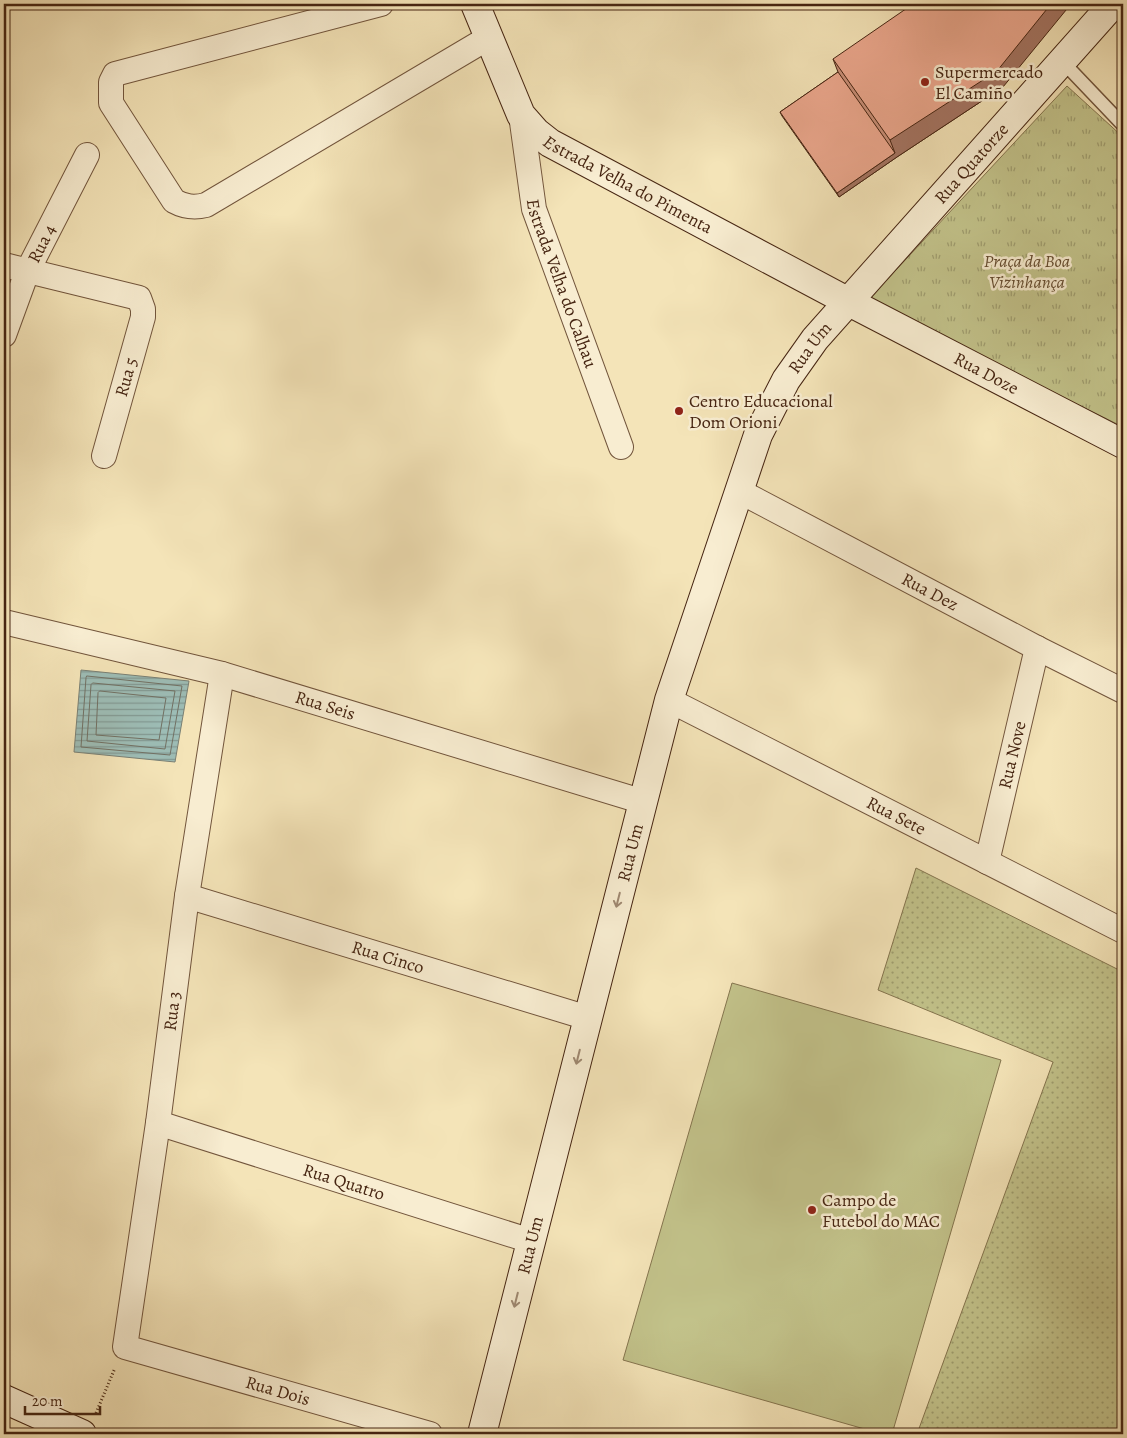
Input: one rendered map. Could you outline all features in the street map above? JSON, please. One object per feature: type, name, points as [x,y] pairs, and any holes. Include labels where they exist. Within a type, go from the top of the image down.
[{"type":"street","points":[[381,4],[115,74],[111,82],[111,103],[174,201],[182,206],[199,207],[206,205],[488,38]]},
{"type":"street","name":"Estrada Velha do Pimenta","points":[[475,4],[521,115],[536,132],[568,153],[730,237],[848,302]]},
{"type":"street","name":"Rua Quatorze","points":[[848,302],[1113,4]]},
{"type":"street","name":"Estrada Velha do Calhau","points":[[521,115],[534,209],[621,447]]},
{"type":"street","name":"Rua 4","points":[[4,335],[27,272],[87,155]]},
{"type":"street","points":[[4,265],[27,272]]},
{"type":"street","name":"Rua 5","points":[[27,272],[139,298],[143,309],[143,317],[104,456]]},
{"type":"street","name":"Rua Doze","points":[[848,302],[1123,444]]},
{"type":"street","name":"Rua Um","points":[[482,1434],[669,700],[758,435],[786,380],[815,339],[848,302]]},
{"type":"street","name":"Rua Dez","points":[[740,491],[1037,648],[1123,691]]},
{"type":"street","name":"Rua Seis","points":[[4,622],[222,674],[644,802]]},
{"type":"street","name":"Rua Nove","points":[[987,862],[1037,648]]},
{"type":"street","name":"Rua 3","points":[[124,1347],[158,1123],[187,896],[222,674]]},
{"type":"street","name":"Rua Sete","points":[[669,700],[1123,932]]},
{"type":"street","name":"Rua Cinco","points":[[187,896],[588,1018]]},
{"type":"street","name":"Rua Quatro","points":[[158,1123],[531,1241]]},
{"type":"street","name":"Rua Dois","points":[[124,1347],[430,1434]]},
{"type":"street","points":[[4,1400],[88,1426]]},
{"type":"lane","points":[[1062,61],[1123,124]]},
{"type":"path","points":[[88,1426],[124,1347]]},
{"type":"green space","name":"Praça da Boa Vizinhança","points":[[1067,86],[1123,137],[1123,427],[868,300]]},
{"type":"green space","points":[[916,868],[1123,972],[1123,1434],[917,1434],[1053,1062],[878,990]]},
{"type":"green space","name":"Campo de Futebol do MAC","points":[[732,983],[1001,1060],[892,1434],[882,1434],[623,1360]]},
{"type":"water","points":[[81,670],[189,681],[175,762],[74,752]]},
{"type":"building","name":"Supermercado El Camiño","points":[[913,4],[1051,4],[997,71],[890,140],[833,59]]},
{"type":"building","points":[[838,72],[895,153],[837,193],[780,112]]},
{"type":"place","name":"Supermercado El Camiño","points":[[925,82]]},
{"type":"place","name":"Centro Educacional Dom Orioni","points":[[679,411]]},
{"type":"place","name":"Campo de Futebol do MAC","points":[[812,1210]]}]
